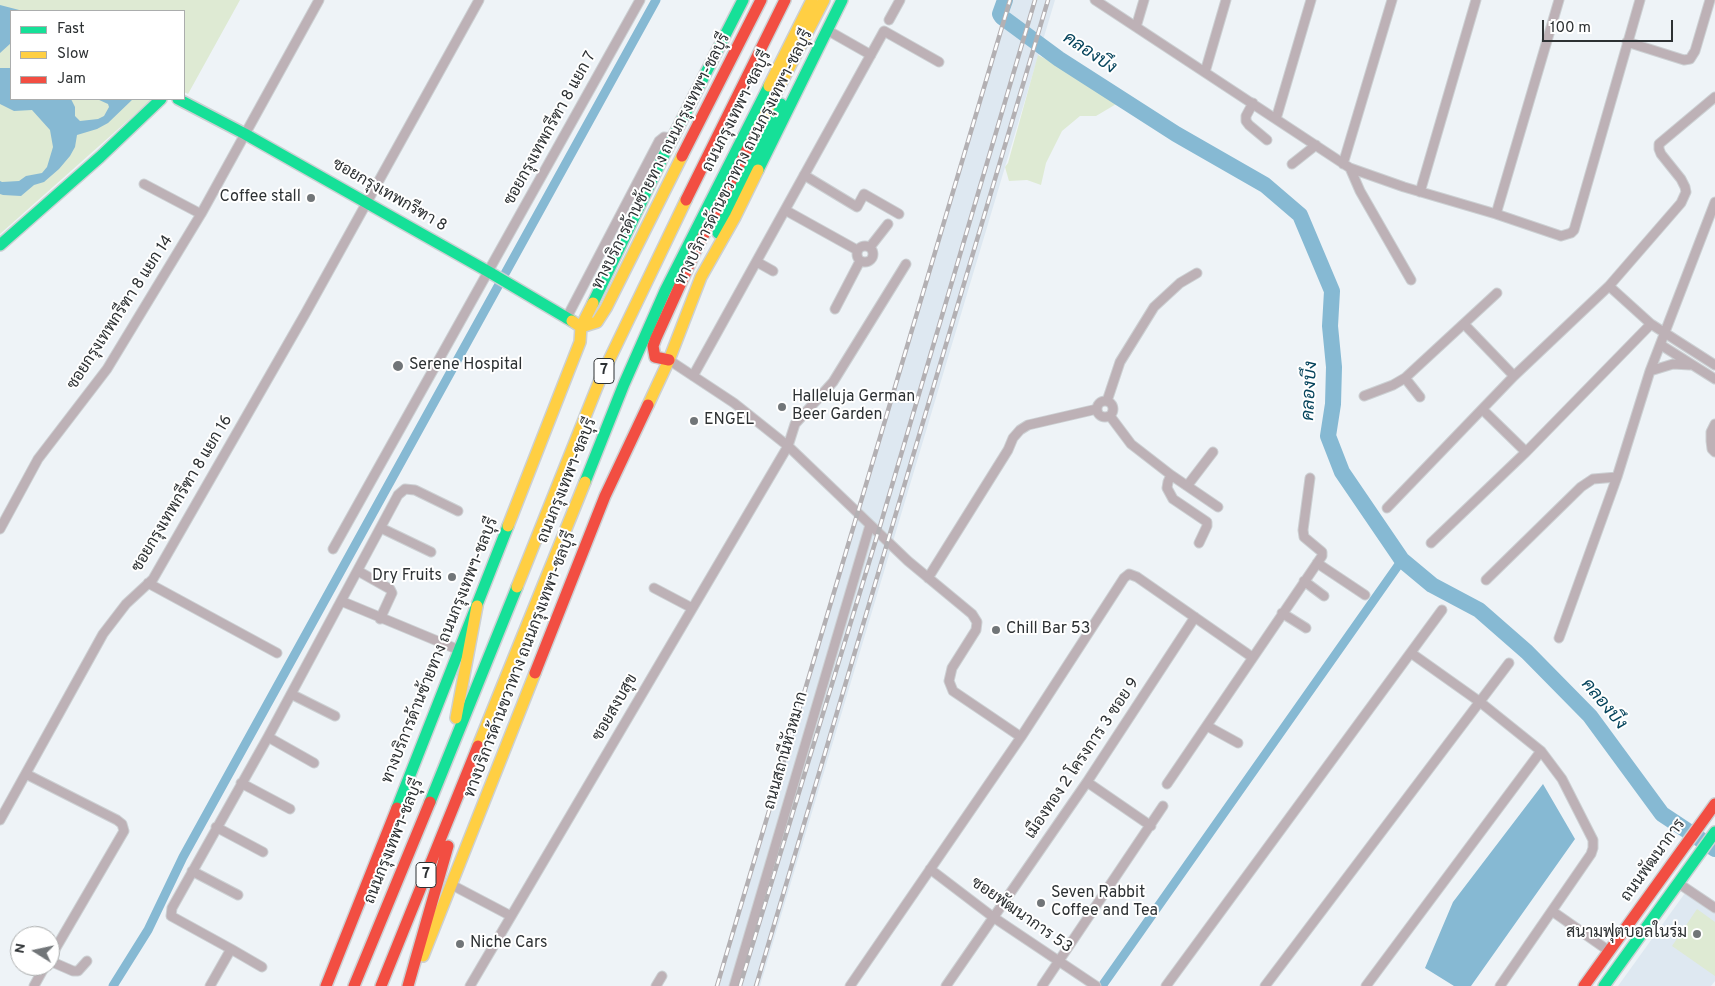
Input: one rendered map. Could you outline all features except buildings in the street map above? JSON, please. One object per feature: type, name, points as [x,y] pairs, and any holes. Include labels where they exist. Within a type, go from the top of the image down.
[{"type":"main road","name":"ทางบริการด้านซ้ายทาง ถนนกรุงเทพฯ-ชลบุรี","points":[[326,986],[580,342],[580,326],[743,0]]},
{"type":"main road","points":[[641,202],[668,166],[755,0]]},
{"type":"main road","name":"ทางบริการด้านซ้ายทาง ถนนกรุงเทพฯ-ชลบุรี","points":[[580,326],[588,326],[597,322],[606,308],[761,0]]},
{"type":"main road","name":"ถนนกรุงเทพฯ-ชลบุรี","points":[[354,986],[601,377],[644,285],[786,0]]},
{"type":"main road","name":"ถนนกรุงเทพฯ-ชลบุรี","points":[[381,986],[624,384],[661,300],[812,0]]},
{"type":"main road","name":"ทางบริการด้านขวาทาง ถนนกรุงเทพฯ-ชลบุรี","points":[[668,360],[655,357],[653,346],[656,338],[695,252],[824,0]]},
{"type":"main road","points":[[701,277],[736,192],[834,0]]},
{"type":"main road","name":"ทางบริการด้านขวาทาง ถนนกรุงเทพฯ-ชลบุรี","points":[[410,986],[452,885],[605,496],[668,360],[701,277],[731,224],[842,0]]},
{"type":"main road","points":[[0,245],[100,157],[160,100]]},
{"type":"main road","name":"ซอยกรุงเทพกรีฑา 8","points":[[180,100],[366,202],[580,326]]},
{"type":"main road","points":[[625,235],[630,243],[639,243]]},
{"type":"main road","points":[[588,310],[598,312],[606,308]]},
{"type":"main road","points":[[449,754],[477,606]]},
{"type":"main road","points":[[410,986],[472,764]]},
{"type":"main road","name":"ถนนพัฒนาการ","points":[[1584,986],[1715,804]]},
{"type":"main road","name":"ถนนพัฒนาการ","points":[[1604,986],[1714,834]]},
{"type":"main road","points":[[350,986],[365,958]]},
{"type":"street","name":"ซอยกรุงเทพกรีฑา 8 แยก 14","points":[[0,530],[38,459],[107,369],[201,214],[319,0]]},
{"type":"street","name":"ซอยกรุงเทพกรีฑา 8 แยก 16","points":[[0,820],[103,634],[126,604],[148,583],[158,570],[305,314],[479,0]]},
{"type":"street","name":"ซอยกรุงเทพกรีฑา 8 แยก 7","points":[[333,550],[491,273],[640,0]]},
{"type":"street","points":[[889,20],[900,0]]},
{"type":"street","points":[[1095,0],[1347,166],[1420,192],[1496,214],[1561,236],[1574,230],[1640,0]]},
{"type":"street","points":[[1136,26],[1144,0]]},
{"type":"street","points":[[1205,72],[1226,0]]},
{"type":"street","points":[[1276,119],[1311,0]]},
{"type":"street","points":[[1392,0],[1347,166],[1411,280]]},
{"type":"street","points":[[1420,192],[1476,0]]},
{"type":"street","points":[[1496,214],[1559,0]]},
{"type":"street","points":[[1627,42],[1684,60],[1690,59],[1695,51],[1710,0]]},
{"type":"street","points":[[827,30],[871,55]]},
{"type":"street","points":[[693,376],[884,31],[939,62]]},
{"type":"street","points":[[1387,508],[1514,376],[1609,286],[1684,197],[1685,187],[1661,154],[1659,144],[1715,97]]},
{"type":"street","points":[[1253,103],[1246,116],[1246,120],[1249,125],[1267,140]]},
{"type":"street","points":[[566,319],[659,141],[664,137],[673,138]]},
{"type":"street","points":[[1292,164],[1316,145]]},
{"type":"street","points":[[804,175],[857,207],[864,194],[899,214]]},
{"type":"street","points":[[144,184],[201,214]]},
{"type":"street","points":[[1559,638],[1617,477],[1650,371],[1715,202]]},
{"type":"street","points":[[785,210],[857,250]]},
{"type":"street","points":[[870,247],[888,224]]},
{"type":"street","points":[[857,250],[863,246],[870,247]]},
{"type":"street","points":[[860,261],[868,262],[873,257],[870,247]]},
{"type":"street","points":[[857,250],[856,254],[860,261]]},
{"type":"street","points":[[835,309],[860,261]]},
{"type":"street","points":[[757,262],[773,271]]},
{"type":"street","name":"ซอยสงบสุข","points":[[470,986],[788,446],[795,424],[833,382],[906,264]]},
{"type":"street","points":[[1107,401],[1120,362],[1154,307],[1180,283],[1197,273]]},
{"type":"street","points":[[1609,286],[1651,324],[1715,366]]},
{"type":"street","points":[[1364,396],[1393,385],[1405,378],[1497,292]]},
{"type":"street","points":[[1464,324],[1514,376]]},
{"type":"street","points":[[1431,543],[1526,452],[1651,324]]},
{"type":"street","points":[[1661,345],[1715,379]]},
{"type":"street","points":[[668,360],[734,403],[788,446],[928,578],[972,614],[977,622],[976,630],[952,668],[948,681],[953,690],[1021,737]]},
{"type":"street","points":[[1650,371],[1673,364],[1690,365]]},
{"type":"street","points":[[1405,378],[1420,397]]},
{"type":"street","points":[[1107,401],[1113,405],[1114,409],[1110,416],[1100,416],[1097,409],[1100,402],[1107,401]]},
{"type":"street","points":[[928,578],[1008,450],[1013,438],[1020,430],[1028,425],[1097,409]]},
{"type":"street","points":[[1483,410],[1526,452]]},
{"type":"street","points":[[1110,416],[1132,444],[1171,475],[1218,507]]},
{"type":"street","points":[[1715,424],[1711,432],[1710,441],[1715,452]]},
{"type":"street","points":[[1188,486],[1213,452]]},
{"type":"street","points":[[1171,475],[1167,488],[1173,499],[1207,522],[1199,543]]},
{"type":"street","points":[[1486,580],[1581,487],[1593,479],[1617,477]]},
{"type":"street","points":[[1167,784],[1322,556],[1322,552],[1305,540],[1303,530],[1310,478]]},
{"type":"street","points":[[262,967],[171,916],[172,908],[268,737],[398,495],[405,489],[415,490],[458,511]]},
{"type":"street","name":"ถนนสถานีหัวหมาก","points":[[734,986],[870,525]]},
{"type":"street","points":[[381,528],[431,552]]},
{"type":"street","points":[[1317,563],[1365,595]]},
{"type":"street","points":[[358,571],[392,593],[392,597],[380,619]]},
{"type":"street","points":[[850,986],[1021,737],[1124,578],[1129,574],[1137,577],[1252,657]]},
{"type":"street","points":[[1304,581],[1324,596]]},
{"type":"street","points":[[148,583],[277,653]]},
{"type":"street","points":[[654,588],[692,608]]},
{"type":"street","points":[[341,601],[380,619],[459,650]]},
{"type":"street","points":[[1167,986],[1442,610]]},
{"type":"street","points":[[1282,614],[1306,628]]},
{"type":"street","name":"เมืองทอง 2 โครงการ 3 ซอย 9","points":[[946,986],[1087,782],[1195,618]]},
{"type":"street","points":[[1411,653],[1480,702],[1541,751],[1562,779],[1593,840],[1591,854],[1500,986]]},
{"type":"street","points":[[1265,986],[1509,663]]},
{"type":"street","points":[[291,694],[335,716]]},
{"type":"street","points":[[1207,726],[1238,743]]},
{"type":"street","points":[[268,737],[314,763]]},
{"type":"street","points":[[1366,986],[1541,751]]},
{"type":"street","points":[[26,774],[117,820],[122,824],[124,831],[60,942]]},
{"type":"street","points":[[1087,782],[1151,826]]},
{"type":"street","points":[[241,783],[290,809]]},
{"type":"street","points":[[1042,986],[1163,806]]},
{"type":"street","points":[[216,827],[263,852]]},
{"type":"street","name":"ซอยพัฒนาการ 53","points":[[930,869],[993,917],[1096,986]]},
{"type":"street","points":[[192,871],[238,895]]},
{"type":"street","points":[[1678,883],[1715,908]]},
{"type":"street","points":[[452,885],[511,916]]},
{"type":"street","points":[[1552,911],[1609,951]]},
{"type":"street","points":[[210,986],[231,949]]},
{"type":"street","points":[[60,964],[73,971],[78,971],[87,961]]},
{"type":"street","points":[[656,986],[662,976]]},
{"type":"shaded area","points":[[1009,0],[1055,0],[760,986],[717,986]]},
{"type":"shaded area","points":[[1685,893],[1715,913],[1715,981],[1711,986],[1618,986]]},
{"type":"green space","points":[[0,0],[240,0],[188,94],[185,92],[185,10],[10,10],[10,100],[151,100],[0,234]]},
{"type":"green space","points":[[1038,55],[1123,100],[1096,116],[1080,116],[1062,131],[1046,163],[1041,185],[1027,180],[1009,181],[1005,167],[1008,163]]},
{"type":"green space","name":"สนามฟุตบอลในร่ม","points":[[1697,909],[1715,922],[1715,976],[1672,946]]},
{"type":"water","points":[[0,5],[19,10],[10,10],[10,44],[0,53]]},
{"type":"water","points":[[0,68],[10,68],[10,100],[72,100],[75,107],[75,116],[80,121],[98,119],[104,116],[109,107],[108,104],[99,100],[132,100],[108,123],[97,129],[77,135],[75,147],[59,169],[44,182],[34,185],[21,196],[0,194],[0,181],[19,181],[26,176],[42,173],[47,167],[53,147],[50,130],[32,110],[14,111],[0,104]]},
{"type":"water","points":[[1543,784],[1575,839],[1471,986],[1454,986],[1425,968],[1453,902]]},
{"type":"waterway","points":[[113,986],[148,930],[183,857],[656,0]]},
{"type":"waterway","name":"คลองบึง","points":[[1005,0],[1000,14],[1002,17],[1059,59],[1176,134],[1265,185],[1300,215],[1332,291],[1330,326],[1334,367],[1333,404],[1328,436],[1342,472],[1402,560],[1432,585],[1479,610],[1527,652],[1590,716],[1662,814],[1715,849]]},
{"type":"waterway","points":[[1102,986],[1402,560]]},
{"type":"railway","points":[[717,986],[1010,0]]},
{"type":"railway","points":[[740,986],[878,533],[1035,0]]},
{"type":"railway","points":[[756,986],[1048,0]]},
{"type":"traffic: fast","points":[[593,303],[662,159],[743,0]]},
{"type":"traffic: fast","points":[[758,170],[842,0]]},
{"type":"traffic: fast","points":[[585,482],[624,384],[665,291],[769,86]]},
{"type":"traffic: fast","points":[[0,245],[100,157],[160,100]]},
{"type":"traffic: fast","points":[[180,100],[245,134],[572,321]]},
{"type":"traffic: fast","points":[[718,233],[736,192],[781,104]]},
{"type":"traffic: fast","points":[[397,808],[508,526]]},
{"type":"traffic: fast","points":[[430,802],[517,587]]},
{"type":"traffic: fast","points":[[1604,986],[1715,832]]},
{"type":"traffic: slow","points":[[769,86],[812,0]]},
{"type":"traffic: slow","points":[[756,132],[824,0]]},
{"type":"traffic: slow","points":[[572,321],[581,327],[597,322],[606,308],[682,156]]},
{"type":"traffic: slow","points":[[648,405],[669,360],[701,277],[735,217],[758,170]]},
{"type":"traffic: slow","points":[[517,587],[601,377],[686,200]]},
{"type":"traffic: slow","points":[[508,526],[580,342],[581,327],[593,303]]},
{"type":"traffic: slow","points":[[478,746],[585,482]]},
{"type":"traffic: slow","points":[[456,718],[477,606]]},
{"type":"traffic: slow","points":[[423,956],[535,673]]},
{"type":"traffic: jam","points":[[682,156],[761,0]]},
{"type":"traffic: jam","points":[[686,200],[785,0]]},
{"type":"traffic: jam","points":[[669,360],[655,357],[653,346],[656,338],[695,252],[756,132]]},
{"type":"traffic: jam","points":[[535,673],[605,496],[648,405]]},
{"type":"traffic: jam","points":[[381,986],[478,746]]},
{"type":"traffic: jam","points":[[354,986],[430,802]]},
{"type":"traffic: jam","points":[[1584,986],[1715,804]]},
{"type":"traffic: jam","points":[[326,986],[397,808]]},
{"type":"traffic: jam","points":[[408,986],[448,846]]},
{"type":"place","name":"Coffee stall","points":[[311,198]]},
{"type":"place","name":"Serene Hospital","points":[[398,366]]},
{"type":"place","name":"Halleluja German Beer Garden","points":[[782,407]]},
{"type":"place","name":"ENGEL","points":[[694,421]]},
{"type":"place","name":"Dry Fruits","points":[[452,577]]},
{"type":"place","name":"Chill Bar 53","points":[[996,630]]},
{"type":"place","name":"Seven Rabbit Coffee and Tea","points":[[1041,903]]},
{"type":"place","name":"สนามฟุตบอลในร่ม","points":[[1697,934]]},
{"type":"place","name":"Niche Cars","points":[[460,944]]}]
